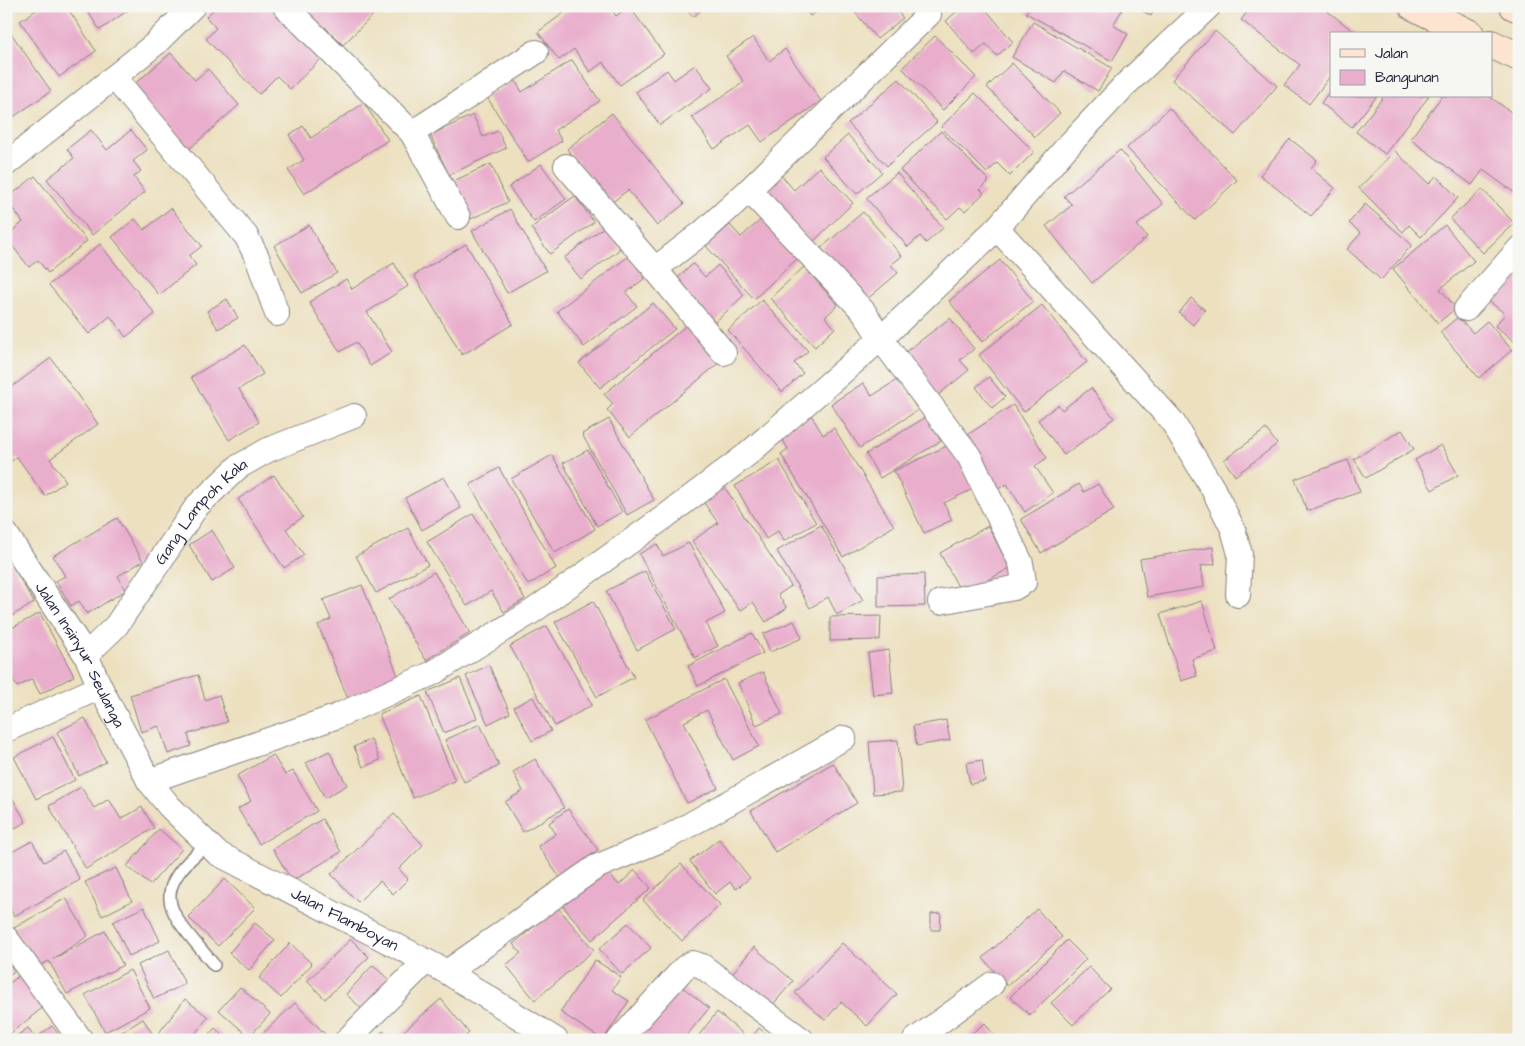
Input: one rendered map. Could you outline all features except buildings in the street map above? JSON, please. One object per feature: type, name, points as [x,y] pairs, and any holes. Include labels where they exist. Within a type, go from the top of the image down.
[{"type":"main road","points":[[1413,6],[1466,32]]},
{"type":"main road","points":[[1514,6],[1519,8]]},
{"type":"main road","points":[[1492,44],[1519,57]]},
{"type":"street","points":[[6,164],[155,44],[193,6]]},
{"type":"street","points":[[284,6],[412,133],[458,217]]},
{"type":"street","points":[[148,781],[335,717],[434,673],[541,606],[666,516],[742,459],[881,339],[998,228],[1066,148],[1126,84],[1209,6]]},
{"type":"street","points":[[655,269],[703,232],[749,190],[929,14]]},
{"type":"street","points":[[412,133],[536,52]]},
{"type":"street","points":[[114,77],[246,236],[257,257],[277,314]]},
{"type":"street","points":[[566,166],[655,269],[724,353]]},
{"type":"street","points":[[749,190],[864,312],[881,339],[968,456],[1022,563],[1024,582],[1014,588],[940,602]]},
{"type":"street","points":[[998,228],[1172,420],[1213,489],[1232,529],[1240,554],[1238,595]]},
{"type":"street","points":[[1466,310],[1519,249]]},
{"type":"street","name":"Gang Lampoh Kala","points":[[86,655],[116,626],[197,506],[238,467],[268,450],[354,416]]},
{"type":"street","name":"Jalan Insinyur Seulanga","points":[[6,534],[86,655],[100,687],[148,781]]},
{"type":"street","points":[[6,730],[100,687]]},
{"type":"street","points":[[447,972],[596,867],[668,837],[844,738]]},
{"type":"street","name":"Jalan Flamboyan","points":[[148,781],[169,806],[217,853],[447,972],[556,1040]]},
{"type":"street","points":[[6,938],[81,1040]]},
{"type":"street","points":[[347,1040],[426,961]]},
{"type":"street","points":[[619,1040],[684,968],[697,964],[802,1040]]},
{"type":"street","points":[[915,1040],[992,984]]},
{"type":"lane","points":[[208,844],[183,866],[170,889],[172,913],[214,965]]}]
